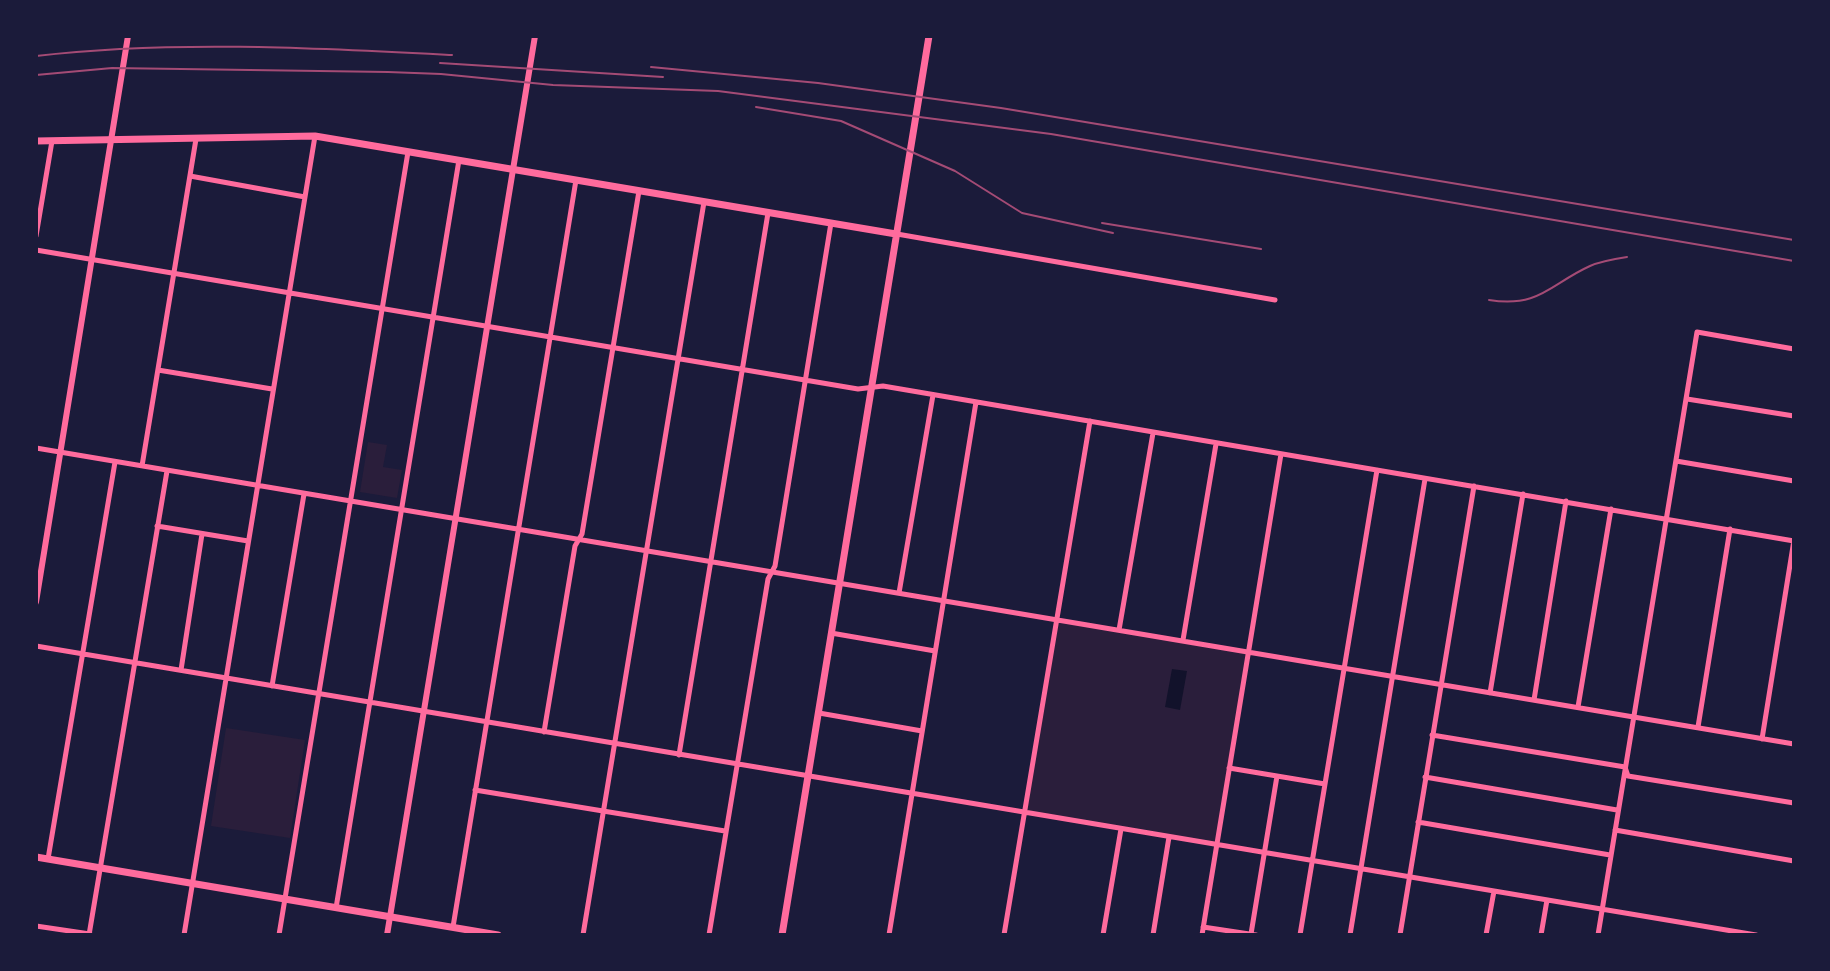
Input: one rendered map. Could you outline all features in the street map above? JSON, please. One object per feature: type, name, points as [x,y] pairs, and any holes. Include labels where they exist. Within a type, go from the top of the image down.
[{"type":"main road","points":[[782,935],[929,36]]},
{"type":"main road","points":[[36,141],[315,136],[896,234]]},
{"type":"main road","points":[[36,857],[498,935]]},
{"type":"street","points":[[387,935],[535,36]]},
{"type":"street","points":[[36,602],[128,38]]},
{"type":"street","points":[[184,935],[315,136]]},
{"type":"street","points":[[142,466],[196,139]]},
{"type":"street","points":[[36,236],[52,141]]},
{"type":"street","points":[[279,935],[408,152]]},
{"type":"street","points":[[336,908],[459,160]]},
{"type":"street","points":[[190,176],[305,197]]},
{"type":"street","points":[[453,927],[576,180]]},
{"type":"street","points":[[544,732],[578,539],[582,534],[639,191]]},
{"type":"street","points":[[583,935],[704,201]]},
{"type":"street","points":[[679,755],[769,212]]},
{"type":"street","points":[[709,935],[768,579],[775,566],[832,223]]},
{"type":"street","points":[[896,234],[1275,300]]},
{"type":"street","points":[[36,250],[858,389],[883,386],[1794,540],[1762,739]]},
{"type":"street","points":[[1598,935],[1697,332],[1794,349]]},
{"type":"street","points":[[158,370],[272,389]]},
{"type":"street","points":[[899,593],[933,395]]},
{"type":"street","points":[[1687,399],[1794,416]]},
{"type":"street","points":[[889,935],[976,402]]},
{"type":"street","points":[[1004,935],[1090,421]]},
{"type":"street","points":[[1119,630],[1153,433]]},
{"type":"street","points":[[1183,640],[1216,444]]},
{"type":"street","points":[[36,448],[1794,744]]},
{"type":"street","points":[[1202,935],[1281,454]]},
{"type":"street","points":[[1676,461],[1794,481]]},
{"type":"street","points":[[48,859],[115,462]]},
{"type":"street","points":[[1300,935],[1377,470]]},
{"type":"street","points":[[36,926],[90,935],[167,471]]},
{"type":"street","points":[[1350,935],[1425,479]]},
{"type":"street","points":[[1401,935],[1474,486]]},
{"type":"street","points":[[272,686],[304,494]]},
{"type":"street","points":[[1490,693],[1523,494]]},
{"type":"street","points":[[1534,700],[1566,501]]},
{"type":"street","points":[[1578,707],[1611,509]]},
{"type":"street","points":[[157,526],[248,541]]},
{"type":"street","points":[[1698,727],[1730,529]]},
{"type":"street","points":[[181,670],[202,534]]},
{"type":"street","points":[[830,633],[935,651]]},
{"type":"street","points":[[36,646],[1756,935]]},
{"type":"street","points":[[818,713],[922,731]]},
{"type":"street","points":[[1432,735],[1625,767]]},
{"type":"street","points":[[1625,767],[1628,776],[1794,803]]},
{"type":"street","points":[[1229,768],[1325,784]]},
{"type":"street","points":[[1203,927],[1254,935],[1277,776]]},
{"type":"street","points":[[1425,777],[1618,810]]},
{"type":"street","points":[[475,790],[725,831]]},
{"type":"street","points":[[1418,822],[1610,855]]},
{"type":"street","points":[[1103,935],[1121,829]]},
{"type":"street","points":[[1615,830],[1794,861]]},
{"type":"street","points":[[1153,935],[1169,837]]},
{"type":"street","points":[[1486,935],[1494,891]]},
{"type":"street","points":[[1541,935],[1547,900]]},
{"type":"shaded area","points":[[368,442],[387,445],[383,467],[402,470],[397,498],[360,492]]},
{"type":"shaded area","points":[[1056,620],[1249,652],[1217,845],[1024,813]]},
{"type":"shaded area","points":[[1172,669],[1187,671],[1180,710],[1165,707]]},
{"type":"shaded area","points":[[226,728],[305,740],[290,838],[211,826]]},
{"type":"railway","points":[[36,56],[191,47],[452,55]]},
{"type":"railway","points":[[440,63],[663,77]]},
{"type":"railway","points":[[651,67],[818,83],[1001,108],[1794,240]]},
{"type":"railway","points":[[36,75],[112,68],[388,72],[553,85],[718,91],[1051,134],[1794,261]]},
{"type":"railway","points":[[756,107],[841,121],[955,171],[1022,213],[1113,233]]},
{"type":"railway","points":[[1102,223],[1261,249]]},
{"type":"railway","points":[[1489,300],[1506,302],[1533,298],[1590,266],[1627,257]]}]
